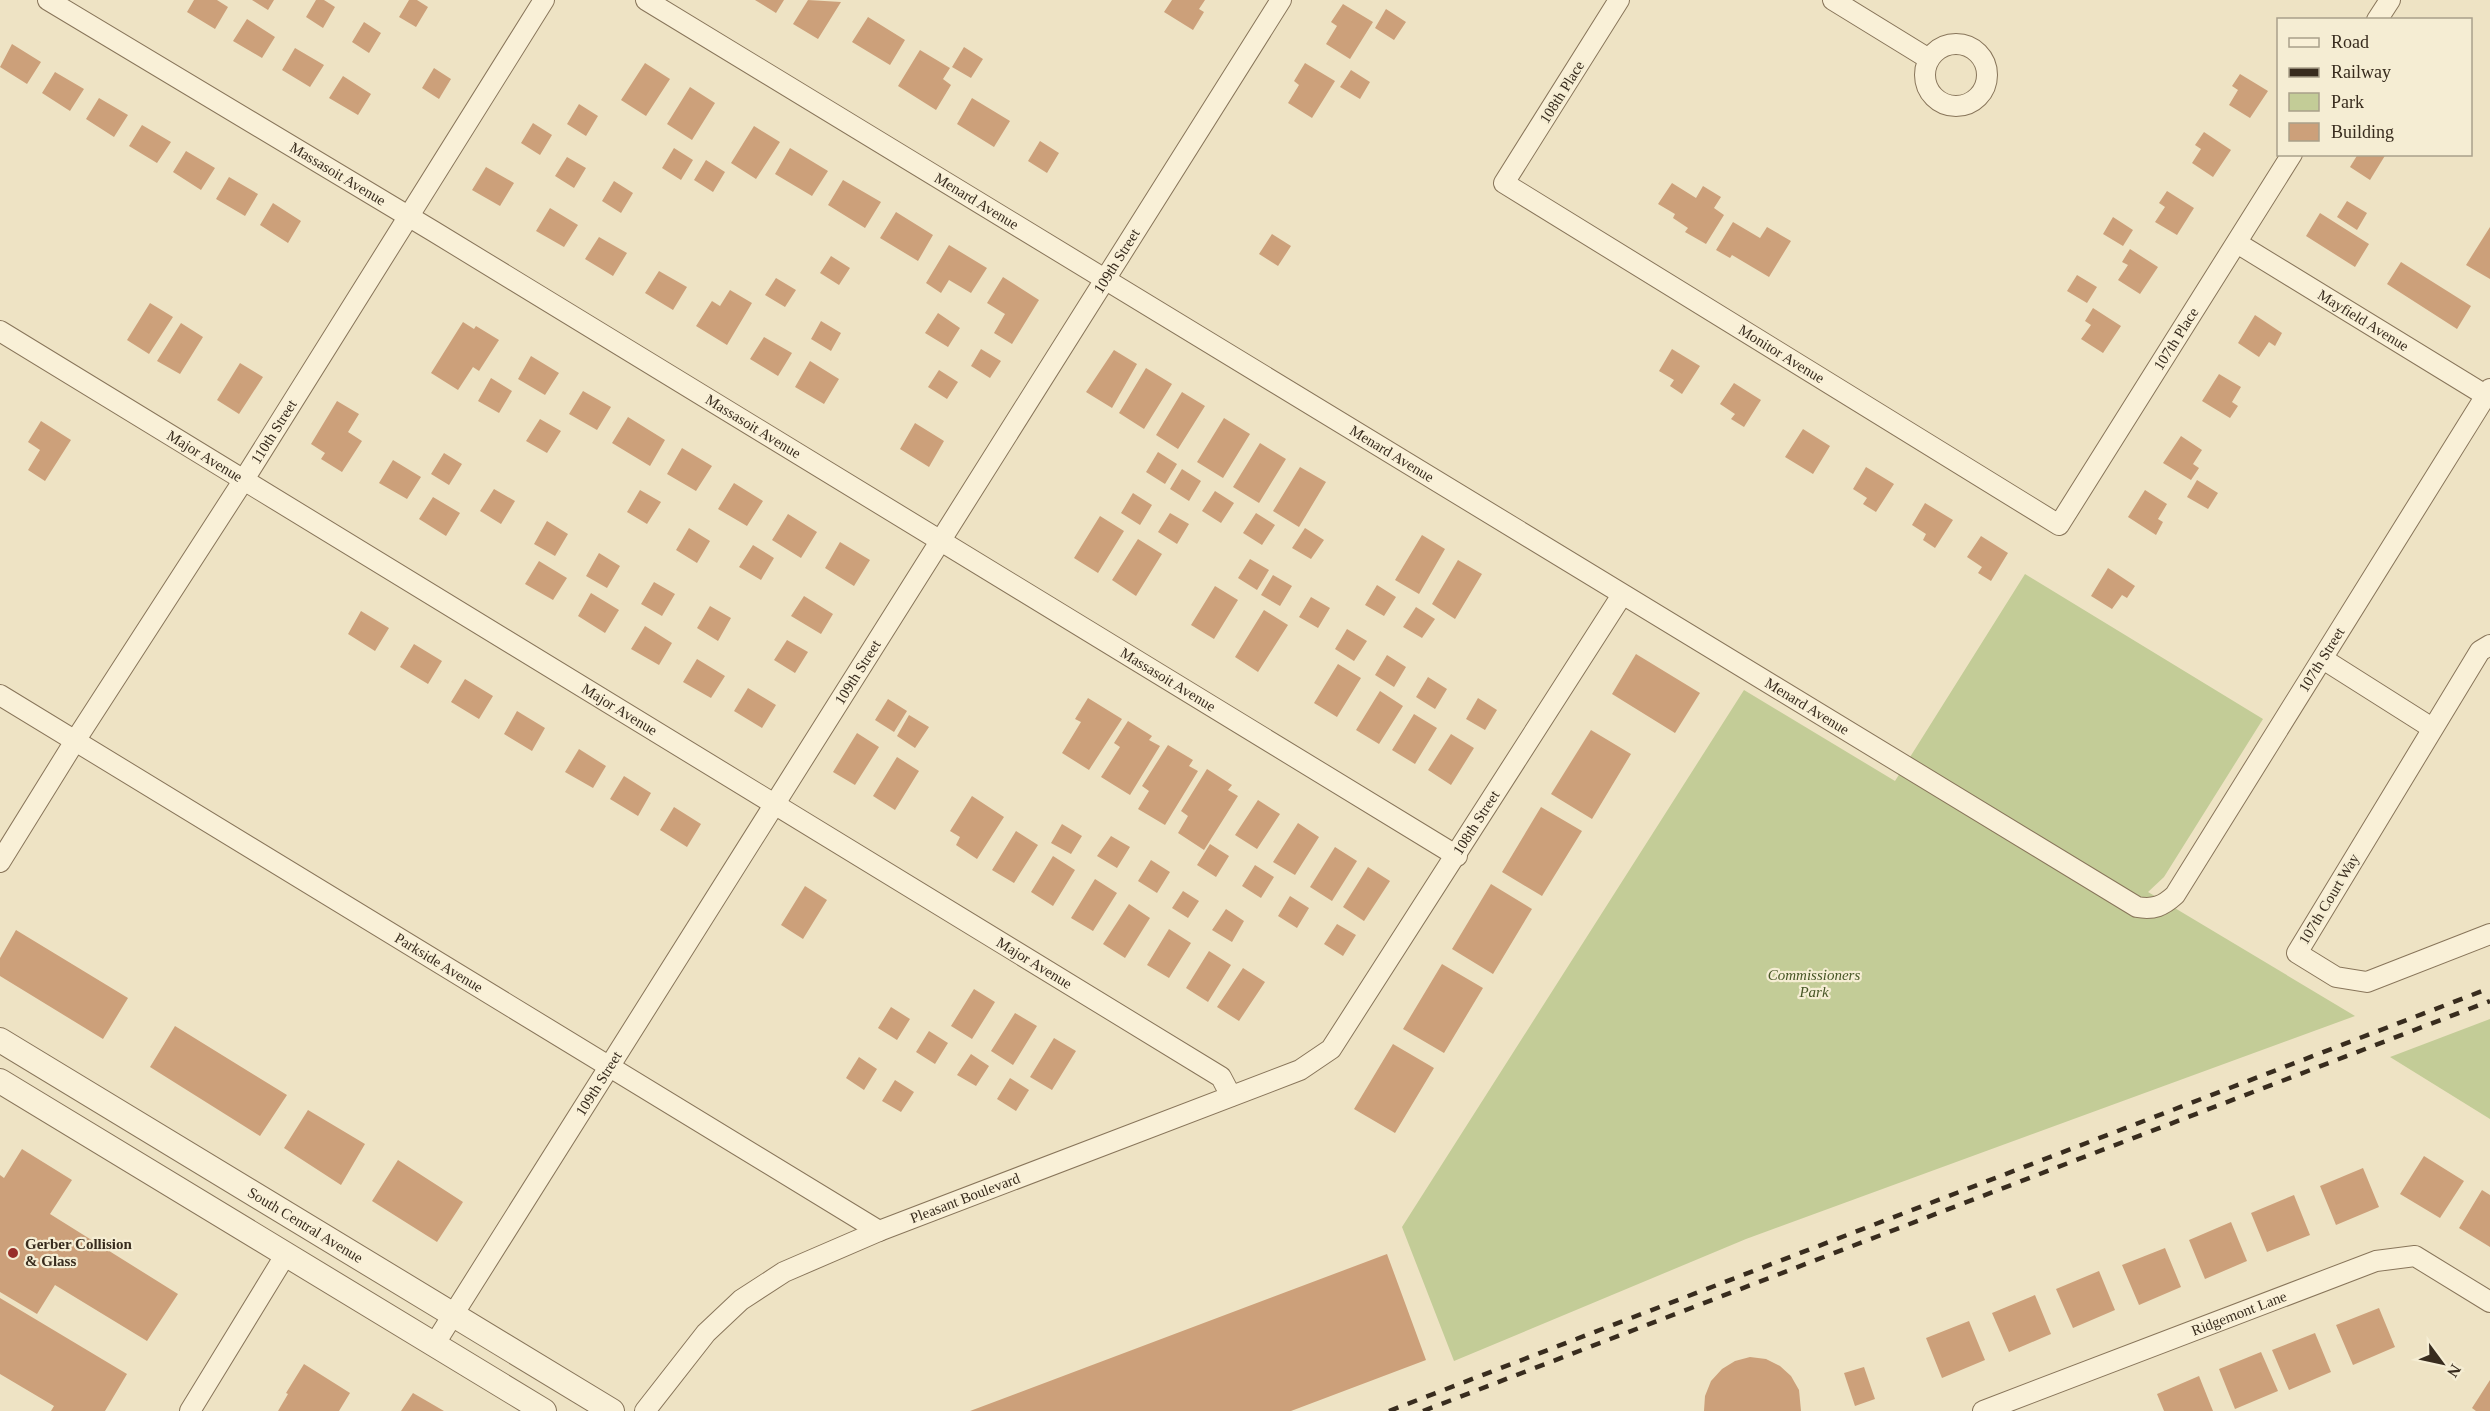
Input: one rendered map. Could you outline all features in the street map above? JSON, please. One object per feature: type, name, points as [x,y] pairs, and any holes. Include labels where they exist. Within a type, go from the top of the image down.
[{"type":"street","name":"Massasoit Avenue","points":[[48,0],[409,216],[1456,856]]},
{"type":"street","name":"110th Street","points":[[0,862],[75,741],[243,481],[544,0]]},
{"type":"street","name":"Menard Avenue","points":[[646,0],[2137,907]]},
{"type":"street","name":"109th Street","points":[[434,1345],[1281,0]]},
{"type":"street","name":"108th Place","points":[[1504,183],[1619,0]]},
{"type":"street","points":[[1833,0],[1929,59]]},
{"type":"street","points":[[2379,18],[2390,0]]},
{"type":"street","name":"107th Place","points":[[2059,525],[2291,156]]},
{"type":"street","name":"Monitor Avenue","points":[[1504,183],[2059,525]]},
{"type":"street","name":"Mayfield Avenue","points":[[2237,243],[2489,394]]},
{"type":"street","name":"Major Avenue","points":[[0,331],[1221,1077],[1232,1096]]},
{"type":"street","name":"107th Street","points":[[2137,907],[2149,909],[2161,907],[2175,895],[2489,394]]},
{"type":"street","name":"108th Street","points":[[1331,1049],[1622,595]]},
{"type":"street","name":"107th Court Way","points":[[2490,645],[2480,651],[2297,953],[2336,977],[2367,982],[2490,934]]},
{"type":"street","points":[[2323,659],[2432,728]]},
{"type":"street","name":"Parkside Avenue","points":[[0,695],[879,1230]]},
{"type":"street","name":"South Central Avenue","points":[[0,1040],[612,1411]]},
{"type":"street","name":"Pleasant Boulevard","points":[[645,1411],[706,1333],[741,1300],[784,1272],[879,1230],[1300,1070],[1331,1049]]},
{"type":"street","points":[[0,1081],[544,1411]]},
{"type":"street","points":[[190,1411],[286,1254]]},
{"type":"street","name":"Ridgemont Lane","points":[[1983,1411],[2376,1261],[2415,1257],[2490,1302]]},
{"type":"green space","name":"Commissioners Park","points":[[2025,574],[2263,719],[2164,877],[2148,892],[2355,1016],[1746,1239],[1454,1361],[1402,1227],[1744,690],[1895,781]]},
{"type":"green space","points":[[2490,1019],[2490,1119],[2390,1057]]},
{"type":"building","points":[[194,0],[217,0],[228,7],[215,29],[187,12]]},
{"type":"building","points":[[252,0],[274,0],[268,10]]},
{"type":"building","points":[[316,0],[324,0],[335,7],[323,28],[306,17]]},
{"type":"building","points":[[409,0],[417,0],[428,7],[416,27],[399,17]]},
{"type":"building","points":[[755,0],[784,0],[776,13]]},
{"type":"building","points":[[808,0],[841,2],[818,39],[793,24]]},
{"type":"building","points":[[1172,0],[1205,0],[1199,9],[1204,12],[1193,30],[1164,12]]},
{"type":"building","points":[[1343,4],[1373,22],[1350,59],[1326,44],[1337,26],[1331,22]]},
{"type":"building","points":[[1386,9],[1406,22],[1394,40],[1375,28]]},
{"type":"building","points":[[868,17],[905,40],[890,65],[852,42]]},
{"type":"building","points":[[247,19],[275,37],[262,58],[233,41]]},
{"type":"building","points":[[364,22],[381,33],[369,53],[352,42]]},
{"type":"building","points":[[12,44],[41,62],[27,84],[0,67]]},
{"type":"building","points":[[964,47],[983,59],[971,78],[952,67]]},
{"type":"building","points":[[295,48],[324,65],[310,87],[282,70]]},
{"type":"building","points":[[920,50],[950,68],[943,79],[951,85],[936,110],[898,86]]},
{"type":"building","points":[[645,63],[670,79],[646,116],[621,100]]},
{"type":"building","points":[[1305,63],[1335,81],[1312,118],[1288,103],[1299,85],[1294,81]]},
{"type":"building","points":[[434,68],[451,79],[439,99],[422,88]]},
{"type":"building","points":[[1351,70],[1370,82],[1360,99],[1340,87]]},
{"type":"building","points":[[55,72],[84,89],[70,111],[42,93]]},
{"type":"building","points":[[2240,74],[2268,91],[2250,118],[2229,105],[2238,90],[2232,86]]},
{"type":"building","points":[[343,76],[371,94],[358,115],[329,98]]},
{"type":"building","points":[[690,87],[715,103],[692,140],[667,124]]},
{"type":"building","points":[[99,98],[128,115],[114,137],[86,119]]},
{"type":"building","points":[[972,98],[1010,121],[994,147],[957,124]]},
{"type":"building","points":[[579,104],[598,116],[586,136],[567,124]]},
{"type":"building","points":[[533,123],[552,135],[540,155],[521,143]]},
{"type":"building","points":[[142,125],[171,142],[157,163],[129,146]]},
{"type":"building","points":[[754,126],[780,142],[756,179],[731,163]]},
{"type":"building","points":[[2204,132],[2231,150],[2213,177],[2192,163],[2201,149],[2195,145]]},
{"type":"building","points":[[1040,141],[1059,153],[1047,173],[1028,161]]},
{"type":"building","points":[[674,148],[693,160],[681,180],[662,168]]},
{"type":"building","points":[[790,148],[828,171],[812,196],[775,174]]},
{"type":"building","points":[[186,151],[215,168],[201,190],[173,172]]},
{"type":"building","points":[[2357,156],[2385,156],[2370,180],[2350,167]]},
{"type":"building","points":[[567,157],[586,168],[574,188],[555,176]]},
{"type":"building","points":[[706,160],[725,172],[713,192],[694,180]]},
{"type":"building","points":[[486,167],[514,183],[500,206],[472,190]]},
{"type":"building","points":[[229,177],[258,194],[245,216],[216,199]]},
{"type":"building","points":[[843,180],[881,202],[865,228],[828,205]]},
{"type":"building","points":[[614,181],[633,193],[621,213],[602,201]]},
{"type":"building","points":[[1672,183],[1696,198],[1703,186],[1721,197],[1714,208],[1724,215],[1706,244],[1685,232],[1688,228],[1673,218],[1675,214],[1658,204]]},
{"type":"building","points":[[2167,191],[2194,208],[2177,235],[2155,222],[2165,207],[2159,203]]},
{"type":"building","points":[[2347,201],[2367,213],[2357,230],[2337,217]]},
{"type":"building","points":[[273,203],[301,221],[288,243],[260,225]]},
{"type":"building","points":[[550,208],[578,225],[564,247],[536,231]]},
{"type":"building","points":[[896,212],[933,235],[918,261],[880,238]]},
{"type":"building","points":[[2320,213],[2369,244],[2355,267],[2306,236]]},
{"type":"building","points":[[2113,217],[2133,230],[2123,246],[2103,234]]},
{"type":"building","points":[[1733,222],[1760,238],[1767,227],[1791,241],[1769,277],[1732,255],[1730,258],[1716,250]]},
{"type":"building","points":[[2490,227],[2490,279],[2466,265]]},
{"type":"building","points":[[1272,234],[1291,246],[1278,266],[1259,254]]},
{"type":"building","points":[[599,237],[627,253],[613,276],[585,259]]},
{"type":"building","points":[[949,245],[987,268],[971,293],[949,280],[941,293],[926,283]]},
{"type":"building","points":[[2130,249],[2158,267],[2140,294],[2118,280],[2128,265],[2122,262]]},
{"type":"building","points":[[831,256],[850,268],[839,285],[820,273]]},
{"type":"building","points":[[2401,262],[2471,306],[2457,329],[2387,284]]},
{"type":"building","points":[[659,271],[687,287],[673,310],[645,293]]},
{"type":"building","points":[[2077,275],[2097,287],[2087,303],[2067,291]]},
{"type":"building","points":[[1003,277],[1039,300],[1012,344],[994,333],[1005,314],[987,303]]},
{"type":"building","points":[[776,278],[796,290],[785,307],[765,295]]},
{"type":"building","points":[[730,290],[752,303],[727,345],[696,326],[712,301],[720,306]]},
{"type":"building","points":[[150,303],[173,317],[149,354],[127,340]]},
{"type":"building","points":[[2093,308],[2121,326],[2103,353],[2081,339],[2091,325],[2085,321]]},
{"type":"building","points":[[938,313],[960,328],[948,347],[925,333]]},
{"type":"building","points":[[2255,315],[2282,333],[2275,346],[2269,342],[2259,357],[2238,343]]},
{"type":"building","points":[[821,321],[841,333],[831,351],[811,339]]},
{"type":"building","points":[[463,322],[474,329],[476,326],[499,340],[479,371],[473,367],[458,390],[431,373]]},
{"type":"building","points":[[181,323],[203,337],[180,374],[157,361]]},
{"type":"building","points":[[764,337],[792,353],[778,376],[750,359]]},
{"type":"building","points":[[981,349],[1001,361],[990,378],[971,366]]},
{"type":"building","points":[[1672,349],[1700,366],[1682,394],[1670,386],[1674,380],[1659,371]]},
{"type":"building","points":[[1114,350],[1137,364],[1112,408],[1086,392]]},
{"type":"building","points":[[531,356],[559,373],[545,395],[518,379]]},
{"type":"building","points":[[810,361],[839,379],[824,404],[795,387]]},
{"type":"building","points":[[240,363],[263,377],[239,414],[217,400]]},
{"type":"building","points":[[1146,368],[1172,384],[1144,429],[1119,413]]},
{"type":"building","points":[[939,370],[958,382],[947,399],[928,387]]},
{"type":"building","points":[[2219,374],[2241,387],[2232,402],[2238,406],[2230,418],[2202,401]]},
{"type":"building","points":[[491,378],[512,391],[499,413],[478,401]]},
{"type":"building","points":[[1734,383],[1761,400],[1744,427],[1731,419],[1735,414],[1720,404]]},
{"type":"building","points":[[583,391],[611,407],[597,430],[569,414]]},
{"type":"building","points":[[1182,392],[1205,406],[1178,449],[1156,435]]},
{"type":"building","points":[[337,401],[359,414],[348,432],[362,441],[342,472],[321,459],[325,453],[311,444]]},
{"type":"building","points":[[628,417],[665,440],[650,466],[612,443]]},
{"type":"building","points":[[1224,418],[1250,434],[1223,478],[1197,462]]},
{"type":"building","points":[[540,419],[561,431],[547,453],[526,441]]},
{"type":"building","points":[[41,421],[71,440],[45,481],[28,470],[40,450],[28,442]]},
{"type":"building","points":[[915,423],[944,441],[929,467],[900,449]]},
{"type":"building","points":[[1803,429],[1830,446],[1813,474],[1785,457]]},
{"type":"building","points":[[2181,436],[2202,450],[2193,464],[2199,468],[2191,480],[2163,463]]},
{"type":"building","points":[[1260,443],[1286,459],[1259,503],[1233,487]]},
{"type":"building","points":[[682,448],[712,466],[696,491],[667,474]]},
{"type":"building","points":[[1158,452],[1177,464],[1165,484],[1146,472]]},
{"type":"building","points":[[444,453],[462,464],[449,485],[431,474]]},
{"type":"building","points":[[393,460],[421,477],[407,499],[379,483]]},
{"type":"building","points":[[1300,467],[1326,482],[1299,527],[1273,511]]},
{"type":"building","points":[[1866,467],[1894,484],[1876,512],[1863,504],[1867,498],[1853,489]]},
{"type":"building","points":[[1182,469],[1201,481],[1189,501],[1170,489]]},
{"type":"building","points":[[2197,480],[2218,493],[2208,509],[2187,497]]},
{"type":"building","points":[[734,483],[763,501],[747,526],[718,509]]},
{"type":"building","points":[[494,489],[515,501],[501,524],[480,511]]},
{"type":"building","points":[[640,490],[661,502],[647,524],[627,512]]},
{"type":"building","points":[[2145,490],[2167,504],[2158,519],[2163,522],[2156,535],[2128,517]]},
{"type":"building","points":[[1215,491],[1234,503],[1221,523],[1202,511]]},
{"type":"building","points":[[1133,493],[1152,505],[1140,525],[1121,513]]},
{"type":"building","points":[[433,497],[460,513],[446,536],[419,519]]},
{"type":"building","points":[[1925,503],[1953,520],[1935,548],[1923,540],[1926,534],[1912,525]]},
{"type":"building","points":[[1170,513],[1189,524],[1177,544],[1158,532]]},
{"type":"building","points":[[1256,513],[1275,525],[1262,545],[1243,533]]},
{"type":"building","points":[[788,514],[817,532],[801,558],[772,540]]},
{"type":"building","points":[[1100,516],[1124,531],[1098,573],[1074,558]]},
{"type":"building","points":[[547,521],[568,534],[555,556],[534,544]]},
{"type":"building","points":[[689,528],[710,541],[697,563],[676,550]]},
{"type":"building","points":[[1305,528],[1324,540],[1311,559],[1292,548]]},
{"type":"building","points":[[1422,535],[1445,549],[1419,594],[1395,580]]},
{"type":"building","points":[[1981,536],[2008,553],[1991,581],[1978,573],[1982,567],[1967,557]]},
{"type":"building","points":[[1138,539],[1162,554],[1136,596],[1112,580]]},
{"type":"building","points":[[840,542],[870,560],[854,586],[825,568]]},
{"type":"building","points":[[753,545],[774,558],[761,580],[739,567]]},
{"type":"building","points":[[599,553],[620,566],[607,588],[586,576]]},
{"type":"building","points":[[1250,559],[1269,570],[1257,590],[1238,578]]},
{"type":"building","points":[[1458,560],[1482,574],[1455,619],[1432,604]]},
{"type":"building","points":[[539,561],[567,578],[553,600],[525,584]]},
{"type":"building","points":[[2108,568],[2135,586],[2127,598],[2122,595],[2112,609],[2091,596]]},
{"type":"building","points":[[1273,575],[1292,586],[1280,606],[1261,595]]},
{"type":"building","points":[[654,582],[675,594],[662,616],[641,604]]},
{"type":"building","points":[[1377,585],[1396,597],[1384,616],[1365,605]]},
{"type":"building","points":[[1215,586],[1238,600],[1214,639],[1191,625]]},
{"type":"building","points":[[591,593],[619,610],[605,633],[578,616]]},
{"type":"building","points":[[804,596],[833,614],[821,634],[791,616]]},
{"type":"building","points":[[1311,597],[1330,608],[1318,628],[1299,617]]},
{"type":"building","points":[[710,606],[731,618],[718,641],[697,628]]},
{"type":"building","points":[[1416,607],[1435,619],[1422,638],[1403,627]]},
{"type":"building","points":[[1264,610],[1288,625],[1258,672],[1235,657]]},
{"type":"building","points":[[361,611],[389,628],[375,651],[348,634]]},
{"type":"building","points":[[645,626],[672,643],[659,665],[631,649]]},
{"type":"building","points":[[1347,629],[1367,641],[1354,661],[1335,649]]},
{"type":"building","points":[[787,640],[808,652],[795,673],[774,660]]},
{"type":"building","points":[[414,644],[442,661],[428,684],[400,667]]},
{"type":"building","points":[[1636,654],[1700,693],[1675,733],[1612,694]]},
{"type":"building","points":[[1387,655],[1406,667],[1394,687],[1375,675]]},
{"type":"building","points":[[697,659],[725,676],[711,698],[683,682]]},
{"type":"building","points":[[1338,664],[1361,678],[1337,717],[1314,703]]},
{"type":"building","points":[[1428,677],[1447,689],[1435,709],[1416,697]]},
{"type":"building","points":[[465,679],[493,696],[479,719],[451,702]]},
{"type":"building","points":[[748,688],[776,705],[762,728],[734,711]]},
{"type":"building","points":[[1380,691],[1403,706],[1379,744],[1356,730]]},
{"type":"building","points":[[1088,698],[1122,719],[1089,770],[1062,753],[1081,722],[1075,719]]},
{"type":"building","points":[[1478,698],[1497,710],[1485,730],[1466,719]]},
{"type":"building","points":[[888,699],[907,711],[894,732],[875,720]]},
{"type":"building","points":[[517,711],[545,728],[532,751],[504,734]]},
{"type":"building","points":[[1414,714],[1437,728],[1415,764],[1392,750]]},
{"type":"building","points":[[909,715],[929,727],[915,748],[897,736]]},
{"type":"building","points":[[1128,721],[1152,736],[1149,740],[1160,746],[1130,795],[1101,777],[1120,747],[1114,743]]},
{"type":"building","points":[[1591,730],[1631,754],[1592,819],[1551,794]]},
{"type":"building","points":[[857,733],[879,747],[855,785],[833,772]]},
{"type":"building","points":[[1451,734],[1474,748],[1451,785],[1428,770]]},
{"type":"building","points":[[1168,745],[1193,760],[1189,766],[1198,771],[1165,825],[1138,809],[1149,791],[1142,786]]},
{"type":"building","points":[[579,749],[606,766],[593,788],[565,772]]},
{"type":"building","points":[[897,757],[919,771],[895,810],[873,796]]},
{"type":"building","points":[[1207,769],[1232,785],[1228,790],[1238,796],[1204,850],[1178,833],[1188,816],[1181,811]]},
{"type":"building","points":[[624,776],[651,793],[638,816],[610,799]]},
{"type":"building","points":[[972,796],[1004,817],[977,859],[956,845],[960,837],[950,831]]},
{"type":"building","points":[[1258,800],[1280,814],[1257,849],[1235,835]]},
{"type":"building","points":[[674,807],[701,824],[687,847],[660,830]]},
{"type":"building","points":[[1541,807],[1582,831],[1542,896],[1502,872]]},
{"type":"building","points":[[1298,823],[1319,837],[1295,875],[1273,862]]},
{"type":"building","points":[[1062,824],[1082,836],[1071,854],[1051,843]]},
{"type":"building","points":[[1016,831],[1038,845],[1014,883],[992,870]]},
{"type":"building","points":[[1111,836],[1130,847],[1117,868],[1097,856]]},
{"type":"building","points":[[1210,844],[1229,856],[1216,877],[1197,865]]},
{"type":"building","points":[[1335,847],[1357,861],[1332,901],[1310,887]]},
{"type":"building","points":[[1053,856],[1075,870],[1053,906],[1031,892]]},
{"type":"building","points":[[1151,860],[1170,872],[1157,893],[1138,881]]},
{"type":"building","points":[[1255,865],[1274,877],[1261,898],[1242,886]]},
{"type":"building","points":[[1368,867],[1390,881],[1364,921],[1343,907]]},
{"type":"building","points":[[1095,879],[1117,893],[1093,931],[1071,918]]},
{"type":"building","points":[[1491,884],[1532,909],[1493,974],[1452,949]]},
{"type":"building","points":[[805,886],[827,900],[803,939],[781,925]]},
{"type":"building","points":[[1183,891],[1199,901],[1188,918],[1172,908]]},
{"type":"building","points":[[1290,896],[1309,908],[1297,928],[1278,916]]},
{"type":"building","points":[[1129,904],[1150,918],[1125,958],[1103,944]]},
{"type":"building","points":[[1226,909],[1244,921],[1232,942],[1212,930]]},
{"type":"building","points":[[1337,924],[1356,935],[1343,956],[1324,944]]},
{"type":"building","points":[[1169,929],[1191,943],[1169,978],[1147,965]]},
{"type":"building","points":[[16,930],[128,998],[103,1039],[0,976],[0,958]]},
{"type":"building","points":[[1209,951],[1231,965],[1208,1002],[1186,988]]},
{"type":"building","points":[[1442,964],[1483,988],[1444,1053],[1403,1029]]},
{"type":"building","points":[[1243,968],[1265,982],[1239,1021],[1217,1007]]},
{"type":"building","points":[[974,989],[995,1002],[972,1039],[951,1026]]},
{"type":"building","points":[[891,1007],[910,1019],[897,1040],[878,1028]]},
{"type":"building","points":[[1015,1013],[1037,1026],[1013,1065],[991,1051]]},
{"type":"building","points":[[175,1026],[287,1095],[260,1136],[150,1067]]},
{"type":"building","points":[[929,1031],[948,1043],[935,1064],[916,1052]]},
{"type":"building","points":[[1054,1038],[1076,1051],[1052,1090],[1030,1077]]},
{"type":"building","points":[[1393,1044],[1434,1068],[1395,1133],[1354,1109]]},
{"type":"building","points":[[971,1054],[989,1066],[976,1086],[957,1075]]},
{"type":"building","points":[[859,1057],[877,1069],[864,1090],[846,1078]]},
{"type":"building","points":[[1010,1078],[1029,1090],[1016,1111],[997,1099]]},
{"type":"building","points":[[895,1080],[914,1092],[901,1112],[882,1101]]},
{"type":"building","points":[[308,1110],[365,1144],[341,1185],[284,1148]]},
{"type":"building","points":[[22,1149],[72,1180],[50,1214],[178,1294],[147,1341],[55,1285],[37,1314],[0,1292],[0,1175],[4,1178]]},
{"type":"building","points":[[2424,1156],[2464,1181],[2440,1218],[2400,1194]]},
{"type":"building","points":[[398,1160],[463,1202],[437,1242],[372,1201]]},
{"type":"building","points":[[2363,1168],[2379,1207],[2336,1225],[2320,1186]]},
{"type":"building","points":[[2482,1190],[2490,1195],[2490,1247],[2459,1228]]},
{"type":"building","points":[[2294,1195],[2310,1235],[2267,1252],[2251,1213]]},
{"type":"building","points":[[2231,1222],[2247,1261],[2205,1279],[2189,1240]]},
{"type":"building","points":[[2165,1248],[2181,1287],[2139,1305],[2122,1265]]},
{"type":"building","points":[[1387,1254],[1426,1360],[1291,1411],[970,1411]]},
{"type":"building","points":[[2099,1271],[2115,1310],[2073,1328],[2056,1289]]},
{"type":"building","points":[[2035,1295],[2051,1334],[2009,1352],[1992,1313]]},
{"type":"building","points":[[0,1298],[127,1374],[105,1411],[51,1411],[54,1406],[0,1374]]},
{"type":"building","points":[[2379,1308],[2395,1347],[2353,1365],[2336,1325]]},
{"type":"building","points":[[1969,1321],[1985,1360],[1942,1378],[1926,1338]]},
{"type":"building","points":[[2315,1333],[2331,1372],[2289,1390],[2272,1350]]},
{"type":"building","points":[[2261,1352],[2278,1391],[2235,1409],[2219,1369]]},
{"type":"building","points":[[1750,1357],[1766,1359],[1780,1366],[1791,1376],[1799,1390],[1801,1411],[1704,1411],[1705,1396],[1711,1381],[1722,1369],[1735,1361]]},
{"type":"building","points":[[304,1364],[350,1393],[339,1411],[278,1411]]},
{"type":"building","points":[[1864,1367],[1875,1399],[1855,1406],[1844,1373]]},
{"type":"building","points":[[2199,1376],[2213,1411],[2164,1411],[2157,1394]]},
{"type":"building","points":[[2490,1380],[2490,1411],[2476,1411],[2472,1408]]},
{"type":"building","points":[[413,1393],[444,1411],[401,1411]]},
{"type":"railway","points":[[1389,1411],[2490,988]]},
{"type":"railway","points":[[1423,1411],[2490,1001]]},
{"type":"place","name":"Gerber Collision & Glass","points":[[13,1253]]}]
